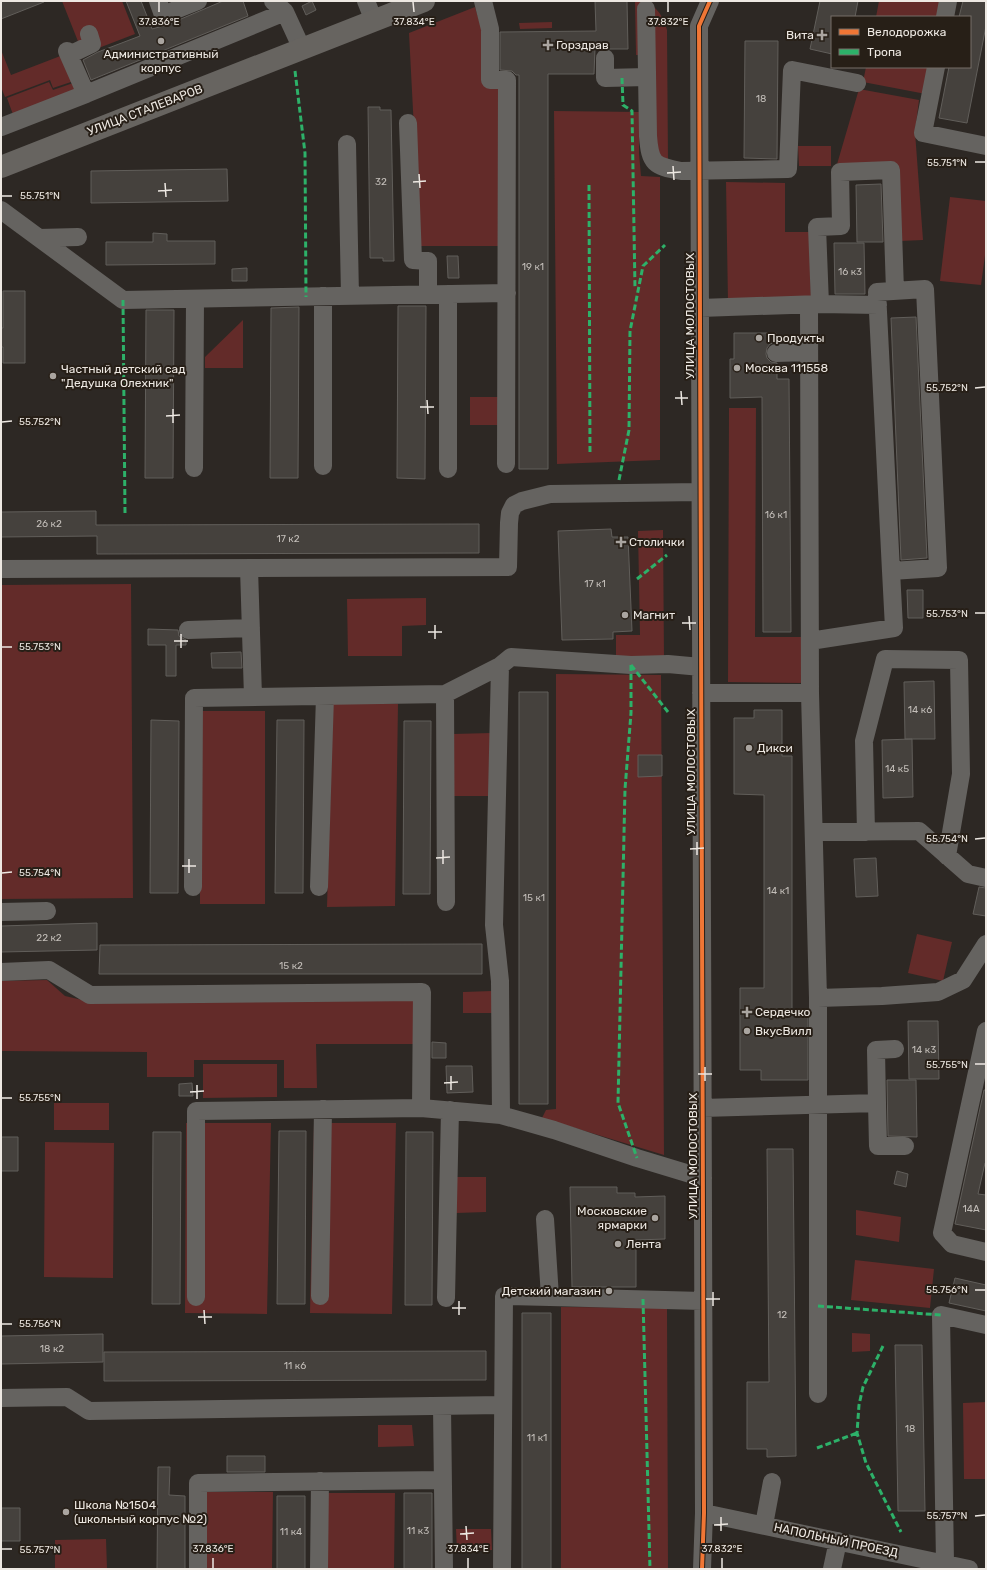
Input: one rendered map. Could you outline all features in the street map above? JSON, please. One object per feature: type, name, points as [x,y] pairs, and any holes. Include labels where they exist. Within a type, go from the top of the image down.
[{"type":"main road","name":"УЛИЦА СТАЛЕВАРОВ","points":[[1,167],[424,1]]},
{"type":"street","points":[[158,1],[164,15],[198,1]]},
{"type":"street","points":[[366,1],[374,21]]},
{"type":"street","points":[[483,1],[490,30],[490,80],[507,80],[506,464]]},
{"type":"street","points":[[695,1],[699,26]]},
{"type":"street","name":"УЛИЦА МОЛОСТОВЫХ","points":[[702,1569],[704,1513],[699,26],[710,1]]},
{"type":"street","points":[[945,16],[948,1]]},
{"type":"street","points":[[1,127],[86,94],[280,5],[302,49]]},
{"type":"street","points":[[646,9],[649,154],[655,163],[665,168],[681,171],[699,167],[730,170],[788,169],[792,70],[857,83]]},
{"type":"street","points":[[86,94],[68,53],[92,44],[89,34]]},
{"type":"street","points":[[605,58],[605,78],[647,77]]},
{"type":"street","points":[[936,68],[923,133],[986,146]]},
{"type":"street","points":[[408,123],[413,260],[428,261],[428,294]]},
{"type":"street","points":[[347,144],[350,296]]},
{"type":"street","points":[[818,1394],[819,1104],[818,998],[810,693],[809,352],[814,304],[817,227],[841,226],[840,172],[891,170],[895,291]]},
{"type":"street","points":[[1,210],[123,300],[507,293]]},
{"type":"street","points":[[40,238],[78,237]]},
{"type":"street","points":[[810,641],[894,628],[891,571],[878,305],[877,292],[925,290],[938,568],[891,571]]},
{"type":"street","points":[[448,294],[448,469]]},
{"type":"street","points":[[323,296],[323,466]]},
{"type":"street","points":[[194,468],[195,299]]},
{"type":"street","points":[[700,308],[814,304],[878,305]]},
{"type":"street","points":[[776,353],[809,352]]},
{"type":"street","points":[[1,570],[508,567],[510,513],[514,505],[522,501],[550,494],[700,492]]},
{"type":"street","points":[[249,568],[253,697]]},
{"type":"street","points":[[188,630],[251,628]]},
{"type":"street","points":[[193,887],[194,698],[445,694],[500,666],[510,657],[631,665],[668,664],[701,666]]},
{"type":"street","points":[[866,832],[864,741],[885,658],[959,660],[961,774],[947,856]]},
{"type":"street","points":[[500,666],[494,925],[500,981],[501,1115]]},
{"type":"street","points":[[701,693],[810,693]]},
{"type":"street","points":[[445,694],[446,902]]},
{"type":"street","points":[[320,887],[325,696]]},
{"type":"street","points":[[814,832],[919,831],[968,874],[986,878]]},
{"type":"street","points":[[1,912],[47,911]]},
{"type":"street","points":[[818,998],[938,992],[963,980],[986,944]]},
{"type":"street","points":[[1,972],[49,970],[90,995],[422,992],[421,1108]]},
{"type":"street","points":[[986,1031],[942,1233],[952,1244],[986,1252]]},
{"type":"street","points":[[895,1049],[876,1050],[878,1146],[905,1146]]},
{"type":"street","points":[[702,1108],[877,1102]]},
{"type":"street","points":[[196,1297],[196,1110],[421,1108],[501,1115],[554,1130],[636,1158],[702,1178]]},
{"type":"street","points":[[320,1296],[323,1110]]},
{"type":"street","points":[[446,1298],[450,1110]]},
{"type":"street","points":[[545,1219],[550,1297]]},
{"type":"street","points":[[502,1569],[504,1296],[703,1301]]},
{"type":"street","points":[[945,1564],[941,1315],[986,1325]]},
{"type":"street","points":[[1,1398],[67,1397],[89,1411],[503,1405]]},
{"type":"street","points":[[442,1406],[444,1569]]},
{"type":"street","points":[[198,1569],[198,1483],[443,1480]]},
{"type":"street","points":[[319,1569],[320,1481]]},
{"type":"street","points":[[764,1525],[772,1482]]},
{"type":"street","name":"НАПОЛЬНЫЙ ПРОЕЗД","points":[[704,1513],[969,1569]]},
{"type":"street","points":[[832,1569],[838,1541]]},
{"type":"shaded area","points":[[62,1],[122,1],[135,34],[83,54]]},
{"type":"shaded area","points":[[635,1],[647,3],[656,9],[663,18],[667,30],[668,162],[654,157],[649,55],[636,55]]},
{"type":"shaded area","points":[[879,1],[949,1],[946,16],[876,16]]},
{"type":"shaded area","points":[[475,7],[499,86],[498,246],[420,246],[409,33]]},
{"type":"shaded area","points":[[552,22],[552,28],[520,29],[519,23]]},
{"type":"shaded area","points":[[1,50],[11,75],[63,55],[74,81],[53,88],[50,80],[5,97],[1,87]]},
{"type":"shaded area","points":[[866,68],[936,68],[931,95],[863,82]]},
{"type":"shaded area","points":[[49,82],[53,90],[76,82],[80,94],[15,120],[7,98]]},
{"type":"shaded area","points":[[859,89],[919,100],[915,132],[923,240],[900,241],[896,175],[833,178]]},
{"type":"shaded area","points":[[554,111],[639,112],[639,153],[641,176],[660,177],[660,460],[557,464]]},
{"type":"shaded area","points":[[798,146],[831,146],[831,166],[799,166]]},
{"type":"shaded area","points":[[726,182],[785,183],[785,232],[810,232],[811,299],[728,302]]},
{"type":"shaded area","points":[[950,197],[986,201],[986,248],[981,285],[940,281]]},
{"type":"shaded area","points":[[243,320],[243,368],[205,368],[205,357]]},
{"type":"shaded area","points":[[470,397],[498,397],[498,425],[470,425]]},
{"type":"shaded area","points":[[729,408],[756,408],[755,637],[804,637],[804,683],[728,682]]},
{"type":"shaded area","points":[[663,530],[664,659],[616,660],[616,635],[640,635],[638,531]]},
{"type":"shaded area","points":[[131,584],[133,898],[1,899],[1,585]]},
{"type":"shaded area","points":[[426,598],[426,625],[402,626],[402,656],[348,656],[347,599]]},
{"type":"shaded area","points":[[556,674],[661,675],[664,1155],[542,1118],[546,1110],[556,1109]]},
{"type":"shaded area","points":[[333,702],[398,704],[395,906],[327,907]]},
{"type":"shaded area","points":[[200,711],[265,711],[265,904],[200,904]]},
{"type":"shaded area","points":[[491,733],[491,796],[453,796],[453,734]]},
{"type":"shaded area","points":[[917,934],[952,942],[943,981],[908,973]]},
{"type":"shaded area","points":[[47,980],[65,996],[91,1002],[414,998],[414,1044],[316,1044],[317,1088],[284,1088],[284,1060],[194,1060],[194,1077],[147,1077],[147,1052],[1,1051],[1,981]]},
{"type":"shaded area","points":[[492,991],[492,1013],[463,1013],[463,992]]},
{"type":"shaded area","points":[[203,1064],[277,1064],[277,1097],[203,1098]]},
{"type":"shaded area","points":[[54,1103],[109,1103],[109,1130],[54,1130]]},
{"type":"shaded area","points":[[186,1123],[271,1123],[267,1314],[185,1313]]},
{"type":"shaded area","points":[[314,1123],[396,1123],[392,1314],[310,1313]]},
{"type":"shaded area","points":[[45,1142],[114,1143],[113,1278],[44,1277]]},
{"type":"shaded area","points":[[457,1177],[486,1177],[486,1212],[456,1213]]},
{"type":"shaded area","points":[[856,1210],[901,1217],[899,1242],[856,1235]]},
{"type":"shaded area","points":[[855,1260],[934,1269],[930,1308],[851,1300]]},
{"type":"shaded area","points":[[561,1307],[667,1308],[668,1569],[561,1569]]},
{"type":"shaded area","points":[[852,1333],[870,1334],[870,1351],[852,1352]]},
{"type":"shaded area","points":[[986,1402],[986,1479],[964,1479],[963,1403]]},
{"type":"shaded area","points":[[378,1425],[412,1425],[414,1446],[378,1447]]},
{"type":"shaded area","points":[[192,1492],[273,1492],[272,1569],[190,1569]]},
{"type":"shaded area","points":[[314,1493],[395,1493],[394,1569],[312,1569]]},
{"type":"shaded area","points":[[456,1529],[491,1529],[492,1550],[457,1551]]},
{"type":"shaded area","points":[[106,1539],[107,1569],[55,1569],[55,1540]]},
{"type":"building","points":[[1,1],[44,1],[44,2],[1,19]]},
{"type":"building","name":"Административный корпус","points":[[126,1],[141,1],[152,29],[167,25],[223,1],[243,1],[248,16],[91,80],[83,60],[98,52],[140,36]]},
{"type":"building","points":[[312,1],[316,10],[306,15],[302,6]]},
{"type":"building","points":[[595,1],[627,1],[628,49],[595,49],[594,74],[548,74],[548,469],[519,469],[519,75],[516,75],[512,71],[500,70],[500,32],[596,31]]},
{"type":"building","points":[[820,1],[858,1],[855,16],[831,16],[831,54],[810,49]]},
{"type":"building","points":[[963,1],[986,1],[986,26],[967,123],[939,118],[949,68],[971,68],[971,16],[959,16]]},
{"type":"building","points":[[745,41],[778,41],[777,159],[744,158]]},
{"type":"building","points":[[368,107],[380,107],[380,110],[391,110],[394,261],[383,261],[383,258],[370,258]]},
{"type":"building","points":[[227,169],[228,201],[91,203],[91,171]]},
{"type":"building","points":[[881,184],[883,242],[857,242],[856,185]]},
{"type":"building","points":[[153,233],[167,234],[167,241],[215,241],[215,264],[106,265],[106,242],[153,242]]},
{"type":"building","points":[[834,243],[864,243],[865,294],[835,294]]},
{"type":"building","points":[[447,256],[458,256],[459,278],[448,278]]},
{"type":"building","points":[[247,268],[247,281],[232,281],[232,269]]},
{"type":"building","points":[[3,291],[25,291],[25,363],[3,363],[1,328],[3,328]]},
{"type":"building","points":[[398,306],[426,306],[425,479],[397,478]]},
{"type":"building","points":[[299,307],[298,478],[270,478],[271,308]]},
{"type":"building","points":[[146,310],[174,310],[173,478],[145,478]]},
{"type":"building","points":[[916,317],[927,558],[901,560],[891,318]]},
{"type":"building","points":[[734,333],[776,333],[776,342],[770,344],[767,348],[767,358],[771,362],[777,363],[777,379],[789,379],[791,632],[763,632],[762,397],[730,398],[730,359],[734,359]]},
{"type":"building","points":[[96,511],[96,525],[479,524],[479,553],[97,554],[97,536],[1,537],[1,512]]},
{"type":"building","points":[[611,529],[612,537],[628,537],[632,631],[613,632],[613,639],[562,640],[558,531]]},
{"type":"building","points":[[907,590],[923,590],[923,618],[908,618]]},
{"type":"building","points":[[148,629],[178,630],[179,636],[186,640],[186,645],[176,645],[176,676],[166,676],[166,645],[148,645]]},
{"type":"building","points":[[241,652],[242,668],[212,668],[211,653]]},
{"type":"building","points":[[934,681],[935,739],[905,739],[904,682]]},
{"type":"building","points":[[519,692],[548,692],[548,1104],[519,1104]]},
{"type":"building","points":[[754,710],[782,710],[782,756],[792,756],[792,1010],[808,1010],[808,1080],[761,1080],[761,1070],[740,1070],[740,988],[764,988],[764,795],[734,794],[734,718],[754,718]]},
{"type":"building","points":[[151,720],[179,721],[178,893],[150,893]]},
{"type":"building","points":[[277,720],[304,720],[303,893],[275,893]]},
{"type":"building","points":[[404,721],[431,721],[430,894],[403,894]]},
{"type":"building","points":[[912,739],[913,797],[883,798],[882,740]]},
{"type":"building","points":[[638,755],[662,755],[662,776],[638,777]]},
{"type":"building","points":[[876,858],[878,896],[856,897],[854,859]]},
{"type":"building","points":[[979,887],[986,888],[986,916],[973,914]]},
{"type":"building","points":[[97,923],[97,950],[1,952],[1,926]]},
{"type":"building","points":[[482,944],[482,974],[99,974],[100,945]]},
{"type":"building","points":[[908,1021],[938,1021],[939,1079],[909,1079]]},
{"type":"building","points":[[432,1042],[446,1043],[446,1058],[432,1058]]},
{"type":"building","points":[[446,1066],[472,1066],[473,1092],[447,1093]]},
{"type":"building","points":[[887,1080],[916,1080],[917,1137],[888,1136]]},
{"type":"building","points":[[192,1083],[193,1096],[179,1096],[179,1084]]},
{"type":"building","points":[[984,1090],[986,1090],[986,1164],[985,1163],[978,1194],[986,1195],[986,1230],[955,1224]]},
{"type":"building","points":[[279,1131],[306,1131],[305,1304],[277,1304]]},
{"type":"building","points":[[153,1132],[181,1132],[180,1304],[152,1304]]},
{"type":"building","points":[[406,1132],[433,1132],[432,1305],[405,1305]]},
{"type":"building","points":[[1,1137],[18,1137],[18,1171],[1,1171]]},
{"type":"building","points":[[767,1149],[793,1149],[796,1456],[767,1457],[767,1449],[747,1449],[747,1382],[769,1382]]},
{"type":"building","points":[[897,1171],[908,1174],[906,1187],[894,1184]]},
{"type":"building","points":[[570,1187],[617,1187],[617,1193],[635,1193],[635,1197],[665,1196],[665,1239],[636,1240],[636,1287],[572,1287]]},
{"type":"building","points":[[955,1278],[986,1285],[986,1311],[949,1303]]},
{"type":"building","points":[[522,1313],[551,1313],[551,1569],[522,1569]]},
{"type":"building","points":[[103,1334],[103,1362],[1,1364],[1,1336]]},
{"type":"building","points":[[895,1345],[922,1345],[925,1511],[898,1511]]},
{"type":"building","points":[[486,1351],[486,1380],[104,1381],[104,1352]]},
{"type":"building","points":[[227,1456],[265,1456],[265,1472],[227,1472]]},
{"type":"building","points":[[158,1467],[170,1467],[169,1495],[185,1496],[185,1569],[157,1569]]},
{"type":"building","points":[[404,1493],[432,1493],[432,1569],[404,1569]]},
{"type":"building","points":[[277,1496],[305,1496],[305,1569],[277,1569]]},
{"type":"building","points":[[1,1508],[20,1508],[20,1541],[1,1541]]},
{"type":"marked path","points":[[295,71],[305,153],[306,297]]},
{"type":"marked path","points":[[622,78],[623,105],[632,111],[635,289]]},
{"type":"marked path","points":[[589,185],[590,454]]},
{"type":"marked path","points":[[619,480],[629,430],[630,331],[643,266],[665,245]]},
{"type":"marked path","points":[[123,300],[125,513]]},
{"type":"marked path","points":[[637,579],[667,555]]},
{"type":"marked path","points":[[631,665],[631,713],[625,789],[618,1103],[637,1158]]},
{"type":"marked path","points":[[631,665],[668,712]]},
{"type":"marked path","points":[[643,1299],[650,1569]]},
{"type":"marked path","points":[[818,1306],[941,1315]]},
{"type":"marked path","points":[[883,1346],[863,1387],[859,1405],[857,1433],[866,1463],[901,1532]]},
{"type":"marked path","points":[[817,1448],[857,1433]]},
{"type":"cycle path","points":[[702,1569],[704,1513],[699,26],[710,1]]},
{"type":"place","name":"Вита","points":[[822,35]]},
{"type":"place","name":"Административный корпус","points":[[161,41]]},
{"type":"place","name":"Горздрав","points":[[548,45]]},
{"type":"place","name":"Продукты","points":[[759,338]]},
{"type":"place","name":"Москва 111558","points":[[737,368]]},
{"type":"place","name":"Частный детский сад \"Дедушка Олехник\"","points":[[53,376]]},
{"type":"place","name":"Столички","points":[[621,542]]},
{"type":"place","name":"Магнит","points":[[625,615]]},
{"type":"place","name":"Дикси","points":[[749,748]]},
{"type":"place","name":"Сердечко","points":[[747,1012]]},
{"type":"place","name":"ВкусВилл","points":[[747,1031]]},
{"type":"place","name":"Московские ярмарки","points":[[655,1218]]},
{"type":"place","name":"Лента","points":[[618,1244]]},
{"type":"place","name":"Детский магазин","points":[[609,1291]]},
{"type":"place","name":"Школа №1504 (школьный корпус №2)","points":[[66,1512]]}]
